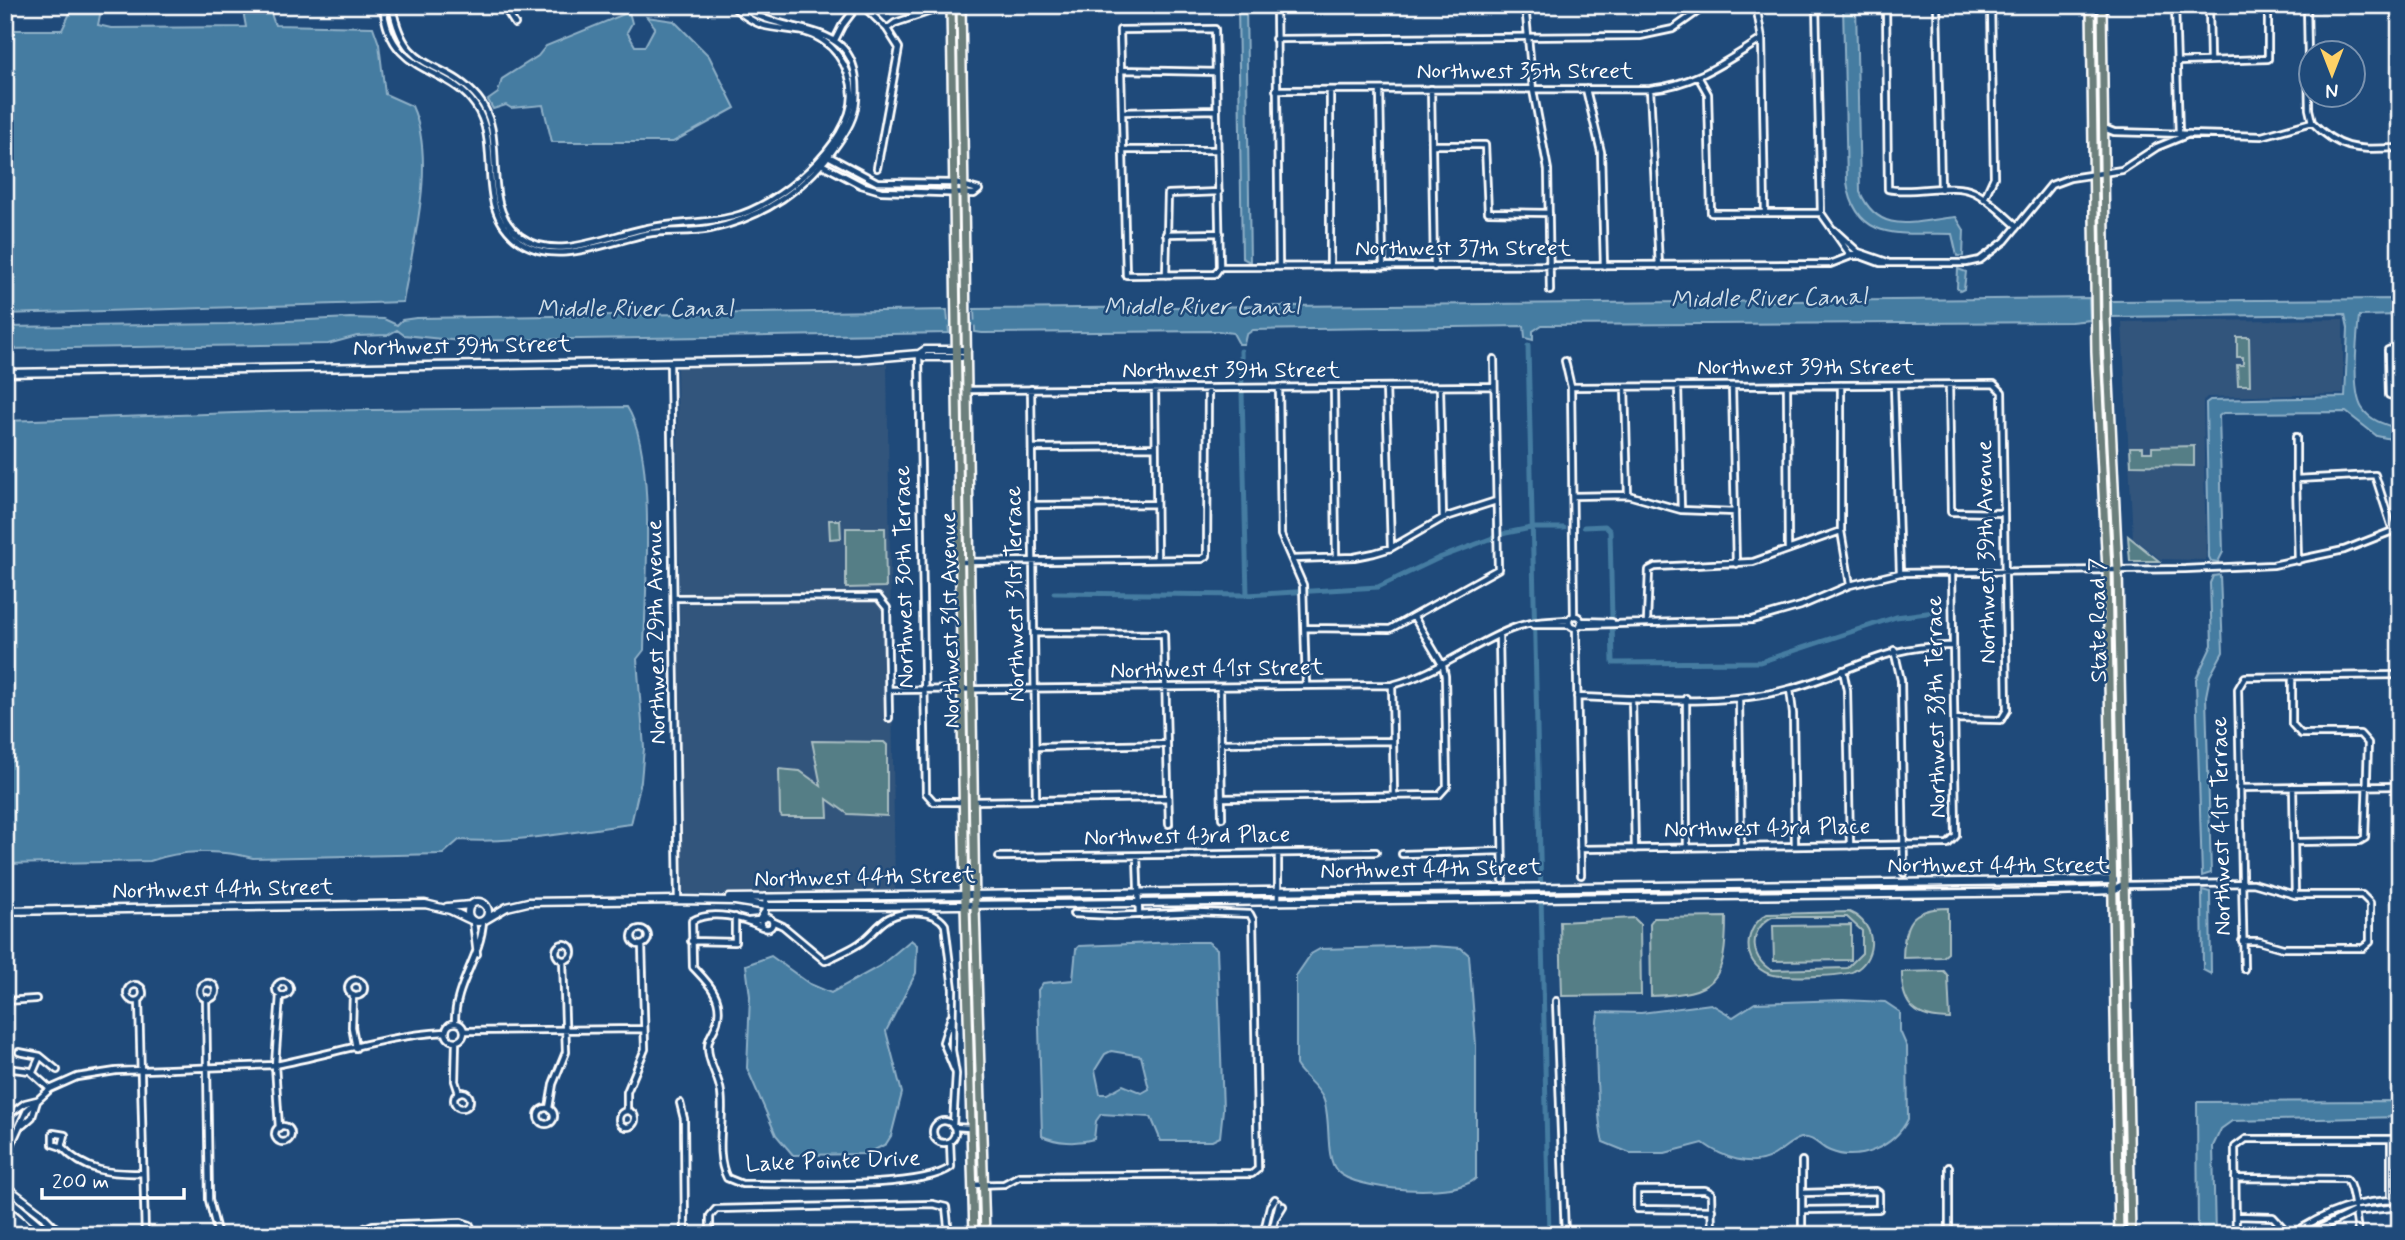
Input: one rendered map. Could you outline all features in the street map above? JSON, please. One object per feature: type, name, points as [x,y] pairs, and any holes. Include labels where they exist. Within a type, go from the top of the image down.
[{"type":"main road","name":"Northwest 31st Avenue","points":[[951,5],[963,802],[974,1235]]},
{"type":"main road","name":"Northwest 31st Avenue","points":[[961,5],[975,904],[985,1235]]},
{"type":"main road","name":"State Road 7","points":[[2091,5],[2095,298],[2107,570],[2119,1235]]},
{"type":"main road","name":"State Road 7","points":[[2102,5],[2105,298],[2118,570],[2131,1235]]},
{"type":"main road","points":[[2099,422],[2111,436]]},
{"type":"main road","points":[[2109,697],[2114,717],[2120,727]]},
{"type":"main road","points":[[2110,730],[2117,742],[2121,771]]},
{"type":"street","points":[[383,5],[389,32],[403,52],[418,66],[460,90],[475,105],[485,129],[490,192],[496,212],[511,234],[535,250],[561,254],[648,233],[706,230],[729,224],[778,202],[830,157],[847,130],[856,101],[851,62],[835,40],[817,31],[760,19],[740,5]]},
{"type":"street","points":[[392,5],[398,31],[412,53],[468,89],[483,104],[490,125],[499,200],[509,225],[529,242],[563,247],[645,228],[707,222],[746,213],[768,203],[793,184],[840,133],[849,116],[851,85],[847,70],[831,46],[812,35],[757,23],[731,5]]},
{"type":"street","points":[[503,5],[515,24]]},
{"type":"street","points":[[835,40],[846,19],[860,5],[887,29],[900,48],[877,168]]},
{"type":"street","points":[[887,29],[895,23],[934,10],[936,5]]},
{"type":"street","points":[[1276,5],[1279,267]]},
{"type":"street","points":[[1525,5],[1532,90],[1549,170],[1550,291]]},
{"type":"street","points":[[1756,5],[1762,39],[1765,213]]},
{"type":"street","points":[[1816,5],[1821,213],[1851,255]]},
{"type":"street","points":[[1886,5],[1888,189],[1903,192],[1966,189],[1984,199],[2017,226]]},
{"type":"street","points":[[1937,5],[1941,189]]},
{"type":"street","points":[[1984,199],[1994,177],[1991,5]]},
{"type":"street","points":[[2177,62],[2269,59],[2268,5],[2175,7],[2179,133]]},
{"type":"street","points":[[2307,5],[2309,109],[2312,122],[2328,138],[2340,145],[2354,149],[2400,148]]},
{"type":"street","points":[[1275,39],[1640,36],[1673,29],[1702,6]]},
{"type":"street","points":[[2209,6],[2210,61]]},
{"type":"street","points":[[1218,150],[1124,150],[1120,30],[1215,29],[1216,72],[1218,150],[1220,233],[1220,267]]},
{"type":"street","name":"Northwest 35th Street","points":[[1276,90],[1650,89],[1677,86],[1699,78],[1762,39]]},
{"type":"street","points":[[1121,70],[1216,72]]},
{"type":"street","points":[[1699,78],[1708,94],[1711,213],[1821,213]]},
{"type":"street","points":[[1432,89],[1434,267]]},
{"type":"street","points":[[1586,89],[1601,152],[1604,266]]},
{"type":"street","points":[[1650,89],[1659,266]]},
{"type":"street","points":[[1330,90],[1330,267]]},
{"type":"street","points":[[1381,90],[1383,267]]},
{"type":"street","points":[[1122,112],[1217,110]]},
{"type":"street","points":[[2104,128],[2113,132],[2262,136],[2312,122]]},
{"type":"street","name":"Northwest 37th Street","points":[[1124,150],[1126,275],[1215,274],[1220,267],[1830,264],[1859,254],[1874,263],[1966,263],[1980,260],[2005,241],[2051,186],[2070,178],[2105,175],[2122,170],[2157,147],[2189,134]]},
{"type":"street","points":[[1433,145],[1485,145],[1488,212],[1549,213]]},
{"type":"street","points":[[830,157],[877,182],[964,189]]},
{"type":"street","points":[[823,165],[861,185],[881,191],[954,187]]},
{"type":"street","points":[[1166,275],[1168,194],[1219,192]]},
{"type":"street","points":[[1833,229],[1859,254]]},
{"type":"street","points":[[1166,233],[1220,233]]},
{"type":"street","points":[[2400,345],[2389,347],[2389,395],[2400,398]]},
{"type":"street","name":"Northwest 39th Street","points":[[5,373],[860,359],[919,354],[925,350],[967,353]]},
{"type":"street","name":"Northwest 30th Terrace","points":[[919,354],[928,799],[963,802]]},
{"type":"street","points":[[1305,628],[1390,629],[1474,582],[1495,574],[1498,569],[1494,359]]},
{"type":"street","points":[[1565,361],[1571,387],[1571,620]]},
{"type":"street","name":"Northwest 29th Avenue","points":[[670,363],[678,900]]},
{"type":"street","name":"Northwest 39th Street","points":[[1571,387],[1994,384],[1999,387]]},
{"type":"street","points":[[1841,385],[1841,531],[1850,585]]},
{"type":"street","points":[[1894,385],[1900,573]]},
{"type":"street","points":[[1949,385],[1951,512],[2002,513]]},
{"type":"street","name":"Northwest 39th Street","points":[[967,390],[1494,386]]},
{"type":"street","points":[[1678,386],[1681,510]]},
{"type":"street","points":[[1732,386],[1735,564]]},
{"type":"street","points":[[1787,386],[1788,549]]},
{"type":"street","points":[[1279,387],[1281,535],[1303,585],[1306,686]]},
{"type":"street","points":[[1386,387],[1391,548]]},
{"type":"street","points":[[1440,387],[1443,518]]},
{"type":"street","points":[[1625,387],[1628,495]]},
{"type":"street","name":"Northwest 39th Avenue","points":[[1956,719],[2001,720],[2006,716],[2002,392],[1999,387]]},
{"type":"street","points":[[1155,388],[1157,559]]},
{"type":"street","points":[[960,562],[1202,559],[1207,556],[1208,388]]},
{"type":"street","points":[[1334,388],[1336,557]]},
{"type":"street","name":"Northwest 31st Terrace","points":[[1031,389],[1036,799]]},
{"type":"street","points":[[2296,437],[2298,561]]},
{"type":"street","points":[[1032,448],[1154,447]]},
{"type":"street","points":[[2296,480],[2375,475],[2393,531]]},
{"type":"street","points":[[1573,496],[1628,495],[1681,510],[1735,512]]},
{"type":"street","points":[[1293,559],[1354,557],[1391,548],[1443,518],[1496,500]]},
{"type":"street","points":[[1033,505],[1155,504]]},
{"type":"street","points":[[1571,620],[1579,625],[1752,620],[1801,606],[1850,585],[1900,573],[2239,568],[2298,561],[2344,550],[2400,528]]},
{"type":"street","points":[[1647,622],[1649,569],[1754,562],[1841,531]]},
{"type":"street","name":"Northwest 38th Terrace","points":[[1952,572],[1956,719],[1956,836],[1953,841]]},
{"type":"street","points":[[675,598],[878,597],[887,608],[889,718]]},
{"type":"street","points":[[1222,798],[1438,795],[1445,792],[1443,666],[1414,617]]},
{"type":"street","points":[[1571,620],[1579,625]]},
{"type":"street","name":"Northwest 41st Street","points":[[889,690],[1392,685],[1418,679],[1499,635],[1532,624],[1571,620]]},
{"type":"street","points":[[1579,625],[1577,697],[1581,875]]},
{"type":"street","points":[[1035,633],[1164,634],[1169,824]]},
{"type":"street","points":[[1499,635],[1502,851],[1500,897]]},
{"type":"street","points":[[1577,697],[1739,698],[1790,689],[1894,650],[1922,645],[1953,646]]},
{"type":"street","points":[[1894,650],[1900,680],[1905,873]]},
{"type":"street","points":[[1843,670],[1847,690],[1850,846]]},
{"type":"street","points":[[2294,842],[2360,841],[2365,838],[2368,786],[2365,736],[2301,734],[2295,731],[2292,724],[2292,677],[2400,675]]},
{"type":"street","name":"Northwest 41st Terrace","points":[[2244,969],[2238,689],[2245,677],[2292,677]]},
{"type":"street","points":[[1392,685],[1394,795]]},
{"type":"street","points":[[1220,688],[1222,818]]},
{"type":"street","points":[[1790,689],[1793,714],[1795,846]]},
{"type":"street","points":[[1686,698],[1687,848]]},
{"type":"street","points":[[1739,698],[1741,847]]},
{"type":"street","points":[[1632,699],[1635,849]]},
{"type":"street","points":[[1221,743],[1392,741]]},
{"type":"street","points":[[1035,747],[1167,744]]},
{"type":"street","points":[[2239,788],[2400,786]]},
{"type":"street","points":[[2293,788],[2295,895]]},
{"type":"street","points":[[973,801],[1168,798]]},
{"type":"street","name":"Northwest 43rd Place","points":[[1580,849],[1904,845],[1948,844],[1953,841]]},
{"type":"street","points":[[1402,854],[1502,851]]},
{"type":"street","name":"Northwest 43rd Place","points":[[999,857],[1376,852]]},
{"type":"street","points":[[1278,854],[1278,900]]},
{"type":"street","points":[[1137,856],[1139,915]]},
{"type":"street","name":"Northwest 44th Street","points":[[678,900],[766,896],[1502,883],[1554,886],[2113,880],[2123,885]]},
{"type":"street","points":[[2123,885],[2241,882],[2262,884],[2295,895],[2362,895],[2367,898],[2370,916],[2370,942],[2367,946],[2283,948],[2242,941]]},
{"type":"street","name":"Northwest 44th Street","points":[[484,920],[508,907],[528,902],[735,901],[762,918],[965,904],[2113,890],[2123,885]]},
{"type":"street","points":[[1060,892],[1061,903]]},
{"type":"street","points":[[766,896],[762,918],[768,929],[772,922]]},
{"type":"street","points":[[455,1023],[456,1000],[477,954],[482,938],[488,911],[484,904],[471,905],[467,912],[472,921],[477,954]]},
{"type":"street","name":"Northwest 44th Street","points":[[484,904],[508,907]]},
{"type":"street","name":"Northwest 44th Street","points":[[5,911],[425,905],[442,908],[472,921]]},
{"type":"street","name":"Northwest 44th Street","points":[[442,908],[471,905]]},
{"type":"street","points":[[972,1185],[1004,1184],[1019,1176],[1252,1174],[1258,1169],[1253,920],[1244,912],[1073,914]]},
{"type":"street","points":[[735,917],[735,942],[691,941],[692,921],[698,917],[735,917],[748,921],[762,918],[783,926],[825,961],[860,943],[888,919],[900,914],[929,913],[940,917],[945,925],[953,1014],[945,1027],[943,1042],[946,1057],[956,1074],[956,1097],[951,1113],[946,1121],[935,1126],[934,1135],[941,1143],[970,1131]]},
{"type":"street","points":[[762,918],[772,922]]},
{"type":"street","points":[[472,921],[484,920]]},
{"type":"street","points":[[475,938],[482,938]]},
{"type":"street","name":"Lake Pointe Drive","points":[[691,941],[693,967],[718,998],[717,1023],[708,1043],[709,1057],[721,1091],[722,1163],[727,1178],[742,1184],[899,1181],[926,1177],[941,1174],[951,1167],[952,1139]]},
{"type":"street","points":[[627,1111],[628,1092],[645,1049],[642,945]]},
{"type":"street","points":[[549,1108],[553,1084],[566,1052],[563,960]]},
{"type":"street","points":[[278,1128],[275,1065],[280,995]]},
{"type":"street","points":[[353,995],[352,1027],[356,1048]]},
{"type":"street","points":[[206,998],[209,1200],[218,1235]]},
{"type":"street","points":[[5,1000],[36,999]]},
{"type":"street","points":[[139,1000],[145,1235]]},
{"type":"street","points":[[1556,1001],[1559,1134],[1563,1144],[1565,1235]]},
{"type":"street","points":[[455,1023],[464,1031],[644,1029]]},
{"type":"street","points":[[455,1023],[448,1026],[445,1032],[447,1038],[456,1041],[463,1037],[464,1031]]},
{"type":"street","points":[[5,1158],[22,1125],[23,1116],[38,1100],[50,1089],[95,1073],[275,1065],[396,1037],[445,1032]]},
{"type":"street","points":[[456,1041],[456,1081],[459,1093]]},
{"type":"street","points":[[5,1048],[5,1088]]},
{"type":"street","points":[[19,1052],[40,1056],[57,1070]]},
{"type":"street","points":[[33,1072],[40,1056]]},
{"type":"street","points":[[6,1068],[33,1072],[50,1089]]},
{"type":"street","points":[[22,1125],[7,1116],[24,1103],[38,1100]]},
{"type":"street","points":[[680,1102],[684,1119],[685,1235]]},
{"type":"street","points":[[951,1113],[952,1139]]},
{"type":"street","points":[[946,1121],[970,1131]]},
{"type":"street","points":[[2236,1235],[2235,1147],[2239,1142],[2246,1139],[2400,1139]]},
{"type":"street","points":[[2391,1139],[2391,1207]]},
{"type":"street","points":[[62,1147],[79,1163],[92,1169],[111,1173],[143,1173]]},
{"type":"street","points":[[1802,1161],[1802,1235]]},
{"type":"street","points":[[1949,1167],[1949,1235]]},
{"type":"street","points":[[2235,1178],[2346,1179],[2352,1188],[2353,1212],[2359,1235]]},
{"type":"street","points":[[5,1186],[33,1206],[61,1235]]},
{"type":"street","points":[[1712,1210],[1637,1209],[1637,1190],[1705,1190],[1712,1193],[1712,1210],[1712,1235]]},
{"type":"street","points":[[1802,1192],[1876,1191],[1879,1193],[1880,1209],[1802,1210]]},
{"type":"street","points":[[5,1196],[51,1235]]},
{"type":"street","points":[[2236,1216],[2273,1217],[2290,1235],[2315,1219],[2353,1204],[2400,1200]]},
{"type":"street","points":[[1263,1235],[1279,1203],[1271,1235]]},
{"type":"street","points":[[710,1235],[712,1212],[940,1204],[948,1210],[949,1235]]},
{"type":"street","points":[[2306,1235],[2353,1212],[2400,1207]]},
{"type":"street","points":[[359,1235],[365,1227],[373,1224],[464,1223],[471,1227],[474,1235]]},
{"type":"shaded area","points":[[2343,319],[2343,394],[2207,397],[2203,401],[2206,560],[2160,559],[2133,538],[2122,322]]},
{"type":"shaded area","points":[[887,364],[895,892],[687,895],[682,891],[677,367]]},
{"type":"green space","points":[[2237,337],[2249,337],[2250,385],[2238,385],[2237,365],[2243,365],[2243,357],[2237,357]]},
{"type":"green space","points":[[2194,446],[2194,466],[2131,465],[2130,447],[2143,447],[2143,452],[2152,452],[2152,447]]},
{"type":"green space","points":[[829,520],[840,520],[841,538],[830,539]]},
{"type":"green space","points":[[846,528],[885,528],[886,587],[846,588]]},
{"type":"green space","points":[[2128,536],[2159,561],[2130,561]]},
{"type":"green space","points":[[812,741],[884,742],[887,745],[887,816],[848,814],[827,799],[828,817],[782,817],[779,769],[800,771],[821,786]]},
{"type":"green space","points":[[1948,908],[1948,953],[1943,957],[1903,958],[1905,936],[1911,920],[1925,911]]},
{"type":"green space","points":[[1849,912],[1862,921],[1868,930],[1871,940],[1869,953],[1861,966],[1848,973],[1812,976],[1769,974],[1753,962],[1749,945],[1754,927],[1767,914]],"holes":[[[1772,917],[1847,917],[1862,931],[1862,953],[1847,968],[1771,970],[1756,951],[1759,929]]]},
{"type":"green space","points":[[1726,917],[1723,956],[1713,980],[1690,992],[1651,996],[1650,923],[1654,918]]},
{"type":"green space","points":[[1634,918],[1640,924],[1641,995],[1562,996],[1560,922]]},
{"type":"green space","points":[[1851,925],[1851,960],[1774,961],[1773,926]]},
{"type":"green space","points":[[1944,971],[1948,976],[1950,1019],[1920,1013],[1913,1008],[1904,994],[1902,972]]},
{"type":"water","points":[[74,5],[102,5],[98,25],[111,28],[246,27],[242,5],[268,5],[275,25],[373,27],[379,44],[385,94],[412,106],[423,152],[421,202],[403,302],[5,314],[5,30],[62,30]]},
{"type":"water","points":[[1238,5],[1246,5],[1250,262],[1242,258]]},
{"type":"water","points":[[1843,5],[1856,5],[1860,192],[1878,216],[1889,221],[1914,223],[1956,217],[1964,230],[1963,256],[1957,256],[1952,234],[1885,231],[1872,226],[1852,202],[1847,182]]},
{"type":"water","points":[[2319,5],[2400,5],[2400,10],[2321,11]]},
{"type":"water","points":[[629,12],[632,23],[627,32],[635,46],[645,46],[655,27],[647,17],[674,21],[709,56],[735,108],[673,142],[552,142],[543,105],[511,108],[506,105],[493,109],[488,100],[498,93],[502,79],[538,56],[546,46]]},
{"type":"water","points":[[1958,269],[1966,272],[1964,289],[1960,291],[1957,288]]},
{"type":"water","points":[[2089,298],[2090,320],[2071,322],[1542,325],[1533,331],[1533,340],[1525,338],[1524,326],[1253,330],[1246,335],[1244,344],[1239,344],[1233,333],[1218,331],[982,333],[975,332],[974,309]]},
{"type":"water","points":[[2400,299],[2400,315],[2359,316],[2356,363],[2357,389],[2362,408],[2374,419],[2400,429],[2400,441],[2377,436],[2346,412],[2223,413],[2219,416],[2223,552],[2218,562],[2211,561],[2206,403],[2210,400],[2345,397],[2348,328],[2345,314],[2111,317],[2111,301]]},
{"type":"water","points":[[947,310],[949,333],[460,341],[404,335],[397,330],[388,335],[357,336],[328,344],[5,349],[5,327],[228,324],[350,318],[384,319],[397,325],[402,320],[416,318]]},
{"type":"water","points":[[627,407],[636,428],[642,456],[647,524],[644,650],[637,659],[644,748],[641,781],[631,824],[523,839],[459,840],[443,854],[253,858],[201,852],[150,861],[5,864],[5,421],[289,411]]},
{"type":"water","points":[[2220,575],[2223,652],[2210,676],[2206,696],[2211,873],[2202,876],[2196,679],[2212,645],[2210,583],[2213,576]]},
{"type":"water","points":[[2202,890],[2210,892],[2211,974],[2203,970]]},
{"type":"water","points":[[911,940],[917,945],[916,973],[886,1031],[902,1093],[891,1136],[886,1144],[867,1154],[793,1155],[776,1135],[747,1068],[750,996],[746,965],[771,956],[810,984],[831,993],[880,966]]},
{"type":"water","points":[[1208,942],[1217,949],[1223,1109],[1220,1137],[1212,1141],[1161,1141],[1151,1117],[1101,1114],[1096,1121],[1094,1139],[1067,1142],[1042,1136],[1038,990],[1043,983],[1073,980],[1076,949],[1079,946]],"holes":[[[1111,1051],[1141,1056],[1149,1089],[1142,1093],[1123,1085],[1107,1094],[1100,1094],[1095,1070],[1105,1054]]]},
{"type":"water","points":[[1433,946],[1461,948],[1469,955],[1476,1045],[1476,1178],[1466,1184],[1449,1188],[1406,1190],[1347,1178],[1333,1165],[1323,1098],[1296,1065],[1296,976],[1311,954],[1320,949]]},
{"type":"water","points":[[1843,1000],[1885,1002],[1900,1012],[1900,1031],[1907,1047],[1908,1119],[1894,1137],[1875,1150],[1853,1155],[1841,1154],[1810,1139],[1801,1138],[1765,1159],[1746,1161],[1728,1157],[1703,1143],[1665,1153],[1630,1153],[1603,1142],[1597,1076],[1596,1035],[1599,1012],[1641,1013],[1711,1004],[1733,1017],[1755,1003]]},
{"type":"water","points":[[2400,1101],[2400,1117],[2232,1121],[2221,1129],[2213,1146],[2215,1235],[2198,1235],[2197,1102]]},
{"type":"waterway","name":"Middle River Canal","points":[[944,324],[979,323]]},
{"type":"waterway","points":[[1528,346],[1549,1235]]},
{"type":"waterway","points":[[1241,351],[1247,595],[1378,587],[1439,558],[1506,533],[1531,528],[1564,528]]},
{"type":"waterway","points":[[1584,527],[1605,526],[1610,531],[1613,663],[1760,662],[1896,617],[1942,611]]},
{"type":"waterway","points":[[1054,593],[1247,595]]}]
